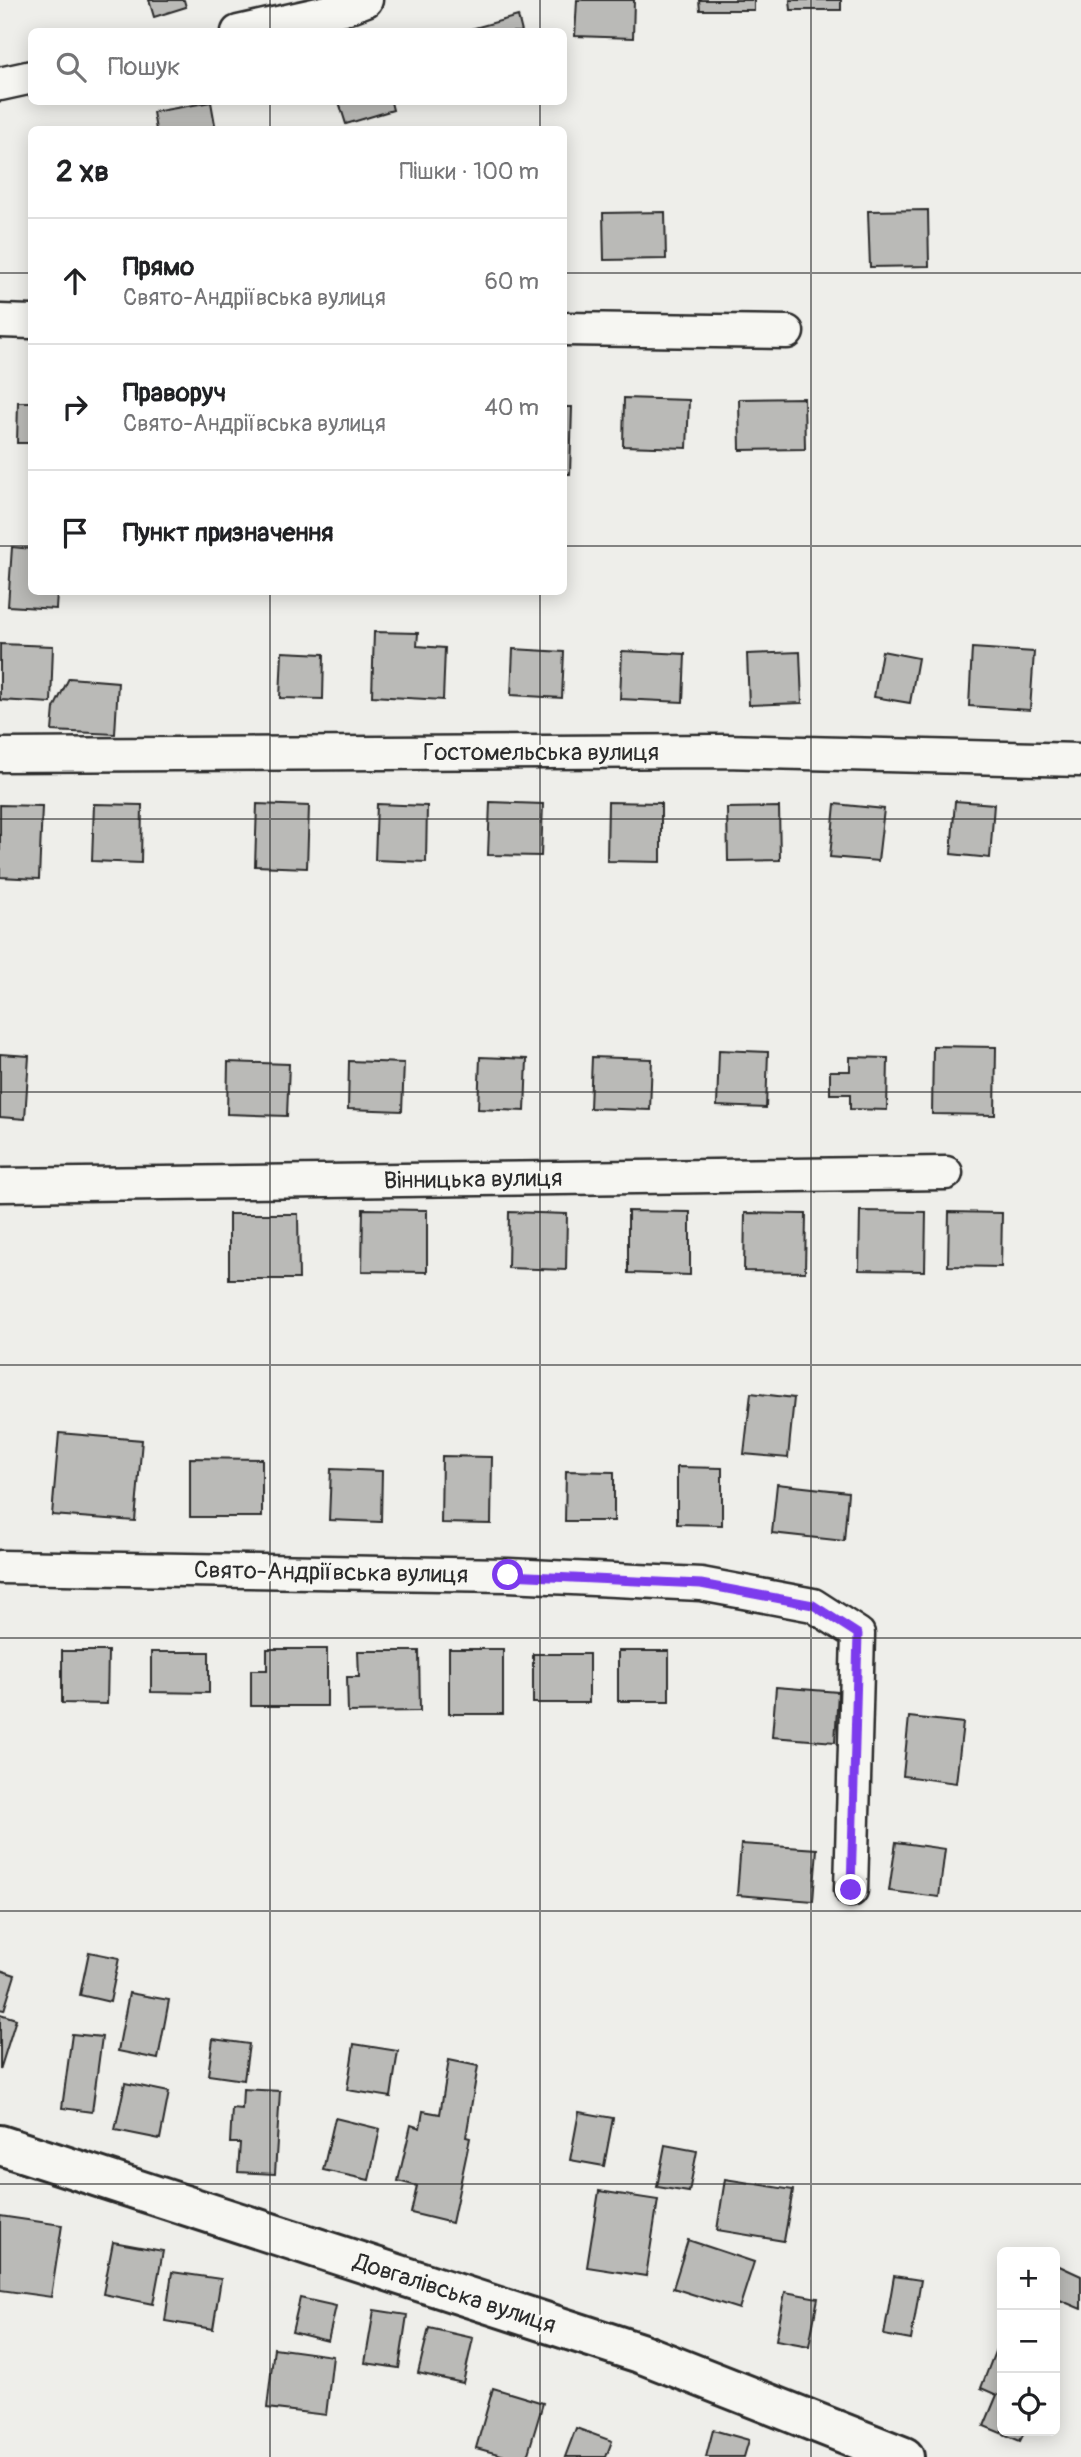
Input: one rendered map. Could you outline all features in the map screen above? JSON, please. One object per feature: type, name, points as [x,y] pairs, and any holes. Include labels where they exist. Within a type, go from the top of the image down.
[{"type":"street","points":[[256,28],[345,8],[366,0]]},
{"type":"street","points":[[0,84],[28,78]]},
{"type":"street","points":[[0,321],[28,321]]},
{"type":"street","points":[[567,329],[787,332]]},
{"type":"street","name":"Гостомельська вулиця","points":[[0,755],[724,751],[1081,760]]},
{"type":"street","name":"Вінницька вулиця","points":[[0,1185],[946,1173]]},
{"type":"street","name":"Свято-Андріївська вулиця","points":[[0,1567],[508,1575],[701,1584],[813,1605],[858,1634],[851,1890]]},
{"type":"street","name":"Довгалівська вулиця","points":[[0,2145],[640,2353],[904,2457]]},
{"type":"building","points":[[149,0],[184,0],[186,7],[154,17]]},
{"type":"building","points":[[577,0],[634,0],[633,38],[575,36]]},
{"type":"building","points":[[699,0],[754,0],[754,10],[700,10]]},
{"type":"building","points":[[790,0],[841,0],[841,10],[791,10]]},
{"type":"building","points":[[518,16],[521,28],[474,28]]},
{"type":"building","points":[[194,105],[212,105],[215,126],[155,126],[153,112]]},
{"type":"building","points":[[340,105],[392,105],[393,110],[346,124]]},
{"type":"building","points":[[928,210],[929,266],[870,267],[868,211]]},
{"type":"building","points":[[665,212],[666,259],[604,260],[603,213]]},
{"type":"building","points":[[624,398],[689,400],[687,448],[623,446]]},
{"type":"building","points":[[804,398],[805,449],[740,450],[739,399]]},
{"type":"building","points":[[18,402],[28,402],[28,443],[17,443]]},
{"type":"building","points":[[567,407],[572,407],[570,474],[567,474]]},
{"type":"building","points":[[12,547],[28,549],[28,595],[57,595],[56,609],[8,606]]},
{"type":"building","points":[[374,632],[418,633],[417,646],[445,648],[443,700],[372,696]]},
{"type":"building","points":[[0,644],[53,646],[51,703],[0,700]]},
{"type":"building","points":[[972,648],[1034,652],[1030,710],[969,706]]},
{"type":"building","points":[[513,649],[564,652],[562,698],[511,695]]},
{"type":"building","points":[[622,651],[685,654],[683,702],[620,699]]},
{"type":"building","points":[[882,651],[918,658],[910,703],[874,697]]},
{"type":"building","points":[[282,652],[324,654],[323,699],[280,698]]},
{"type":"building","points":[[800,652],[802,703],[749,705],[747,654]]},
{"type":"building","points":[[69,678],[118,682],[115,734],[52,731],[54,708]]},
{"type":"building","points":[[955,801],[994,804],[990,858],[951,854]]},
{"type":"building","points":[[490,802],[543,804],[541,856],[488,855]]},
{"type":"building","points":[[608,802],[661,803],[661,862],[607,861]]},
{"type":"building","points":[[94,804],[142,805],[141,863],[92,861]]},
{"type":"building","points":[[257,804],[309,806],[307,868],[255,866]]},
{"type":"building","points":[[377,804],[427,806],[426,862],[375,860]]},
{"type":"building","points":[[835,804],[884,809],[878,861],[830,857]]},
{"type":"building","points":[[0,805],[42,806],[39,879],[0,877]]},
{"type":"building","points":[[779,807],[780,860],[728,861],[727,808]]},
{"type":"building","points":[[933,1046],[996,1047],[995,1115],[932,1114]]},
{"type":"building","points":[[719,1050],[768,1052],[766,1108],[717,1106]]},
{"type":"building","points":[[0,1054],[29,1056],[25,1119],[0,1117]]},
{"type":"building","points":[[480,1057],[527,1059],[525,1111],[478,1109]]},
{"type":"building","points":[[592,1057],[652,1059],[650,1110],[590,1108]]},
{"type":"building","points":[[850,1057],[888,1058],[887,1110],[850,1109],[850,1094],[830,1094],[830,1071],[850,1071]]},
{"type":"building","points":[[349,1061],[404,1063],[402,1111],[348,1109]]},
{"type":"building","points":[[228,1062],[289,1064],[287,1116],[227,1114]]},
{"type":"building","points":[[363,1209],[427,1210],[427,1272],[362,1271]]},
{"type":"building","points":[[628,1211],[690,1212],[690,1275],[628,1273]]},
{"type":"building","points":[[860,1211],[926,1212],[925,1271],[859,1270]]},
{"type":"building","points":[[509,1212],[567,1214],[566,1270],[508,1268]]},
{"type":"building","points":[[949,1212],[1002,1213],[1001,1267],[948,1266]]},
{"type":"building","points":[[745,1213],[806,1214],[805,1272],[744,1271]]},
{"type":"building","points":[[229,1214],[298,1214],[299,1279],[229,1279]]},
{"type":"building","points":[[751,1393],[794,1398],[788,1458],[744,1454]]},
{"type":"building","points":[[59,1433],[142,1440],[135,1521],[52,1515]]},
{"type":"building","points":[[442,1456],[492,1457],[491,1524],[441,1523]]},
{"type":"building","points":[[190,1458],[262,1459],[262,1517],[190,1517]]},
{"type":"building","points":[[677,1467],[722,1468],[722,1525],[677,1524]]},
{"type":"building","points":[[331,1469],[382,1471],[381,1522],[329,1520]]},
{"type":"building","points":[[566,1471],[614,1472],[614,1521],[565,1521]]},
{"type":"building","points":[[777,1484],[848,1492],[844,1541],[772,1533]]},
{"type":"building","points":[[267,1649],[327,1649],[327,1706],[251,1706],[251,1670],[267,1670]]},
{"type":"building","points":[[449,1649],[503,1649],[503,1714],[449,1714]]},
{"type":"building","points":[[62,1651],[108,1651],[107,1704],[62,1703]]},
{"type":"building","points":[[358,1651],[419,1651],[420,1711],[348,1712],[347,1677],[359,1677]]},
{"type":"building","points":[[618,1651],[669,1651],[669,1701],[618,1701]]},
{"type":"building","points":[[151,1652],[209,1652],[209,1693],[151,1692]]},
{"type":"building","points":[[533,1654],[589,1654],[589,1703],[533,1703]]},
{"type":"building","points":[[776,1687],[838,1692],[835,1742],[772,1737]]},
{"type":"building","points":[[909,1717],[963,1723],[956,1783],[903,1776]]},
{"type":"building","points":[[896,1842],[945,1849],[939,1897],[889,1891]]},
{"type":"building","points":[[741,1844],[817,1849],[813,1901],[737,1895]]},
{"type":"building","points":[[89,1952],[119,1958],[110,2002],[80,1995]]},
{"type":"building","points":[[0,1970],[15,1975],[4,2010],[0,2009]]},
{"type":"building","points":[[129,1993],[169,2000],[158,2059],[118,2051]]},
{"type":"building","points":[[0,2014],[16,2019],[0,2070]]},
{"type":"building","points":[[72,2034],[102,2037],[92,2112],[62,2108]]},
{"type":"building","points":[[213,2039],[249,2044],[244,2080],[208,2075]]},
{"type":"building","points":[[354,2044],[398,2051],[391,2097],[347,2090]]},
{"type":"building","points":[[449,2060],[478,2066],[466,2137],[470,2138],[452,2223],[411,2213],[417,2186],[398,2181],[411,2125],[420,2128],[423,2111],[440,2114]]},
{"type":"building","points":[[125,2083],[169,2092],[160,2139],[115,2130]]},
{"type":"building","points":[[243,2089],[280,2091],[275,2174],[238,2172],[240,2143],[230,2143],[232,2108],[242,2109]]},
{"type":"building","points":[[579,2112],[613,2118],[604,2166],[570,2160]]},
{"type":"building","points":[[335,2118],[380,2129],[369,2180],[323,2170]]},
{"type":"building","points":[[665,2145],[697,2151],[689,2192],[657,2187]]},
{"type":"building","points":[[725,2179],[793,2190],[784,2241],[717,2230]]},
{"type":"building","points":[[599,2191],[658,2200],[646,2276],[587,2267]]},
{"type":"building","points":[[0,2216],[62,2225],[51,2297],[0,2290]]},
{"type":"building","points":[[688,2240],[754,2262],[739,2309],[673,2288]]},
{"type":"building","points":[[113,2242],[163,2251],[153,2304],[103,2294]]},
{"type":"building","points":[[1060,2266],[1081,2276],[1081,2309],[1060,2300]]},
{"type":"building","points":[[172,2272],[221,2279],[213,2329],[165,2321]]},
{"type":"building","points":[[894,2276],[921,2280],[911,2340],[884,2335]]},
{"type":"building","points":[[785,2292],[818,2298],[809,2346],[776,2340]]},
{"type":"building","points":[[300,2298],[336,2306],[328,2341],[292,2332]]},
{"type":"building","points":[[374,2310],[407,2315],[399,2368],[365,2363]]},
{"type":"building","points":[[429,2328],[473,2338],[463,2383],[418,2373]]},
{"type":"building","points":[[997,2346],[997,2395],[981,2388]]},
{"type":"building","points":[[274,2348],[333,2356],[326,2415],[267,2408]]},
{"type":"building","points":[[493,2388],[543,2403],[527,2457],[509,2457],[476,2448]]},
{"type":"building","points":[[997,2395],[997,2431],[984,2426]]},
{"type":"building","points":[[576,2428],[612,2441],[606,2457],[565,2457]]},
{"type":"building","points":[[713,2430],[749,2440],[744,2457],[706,2457]]},
{"type":"building","points":[[1008,2436],[1022,2436],[1020,2441]]},
{"type":"route","points":[[508,1575],[701,1584],[813,1605],[858,1634],[851,1890]]}]
